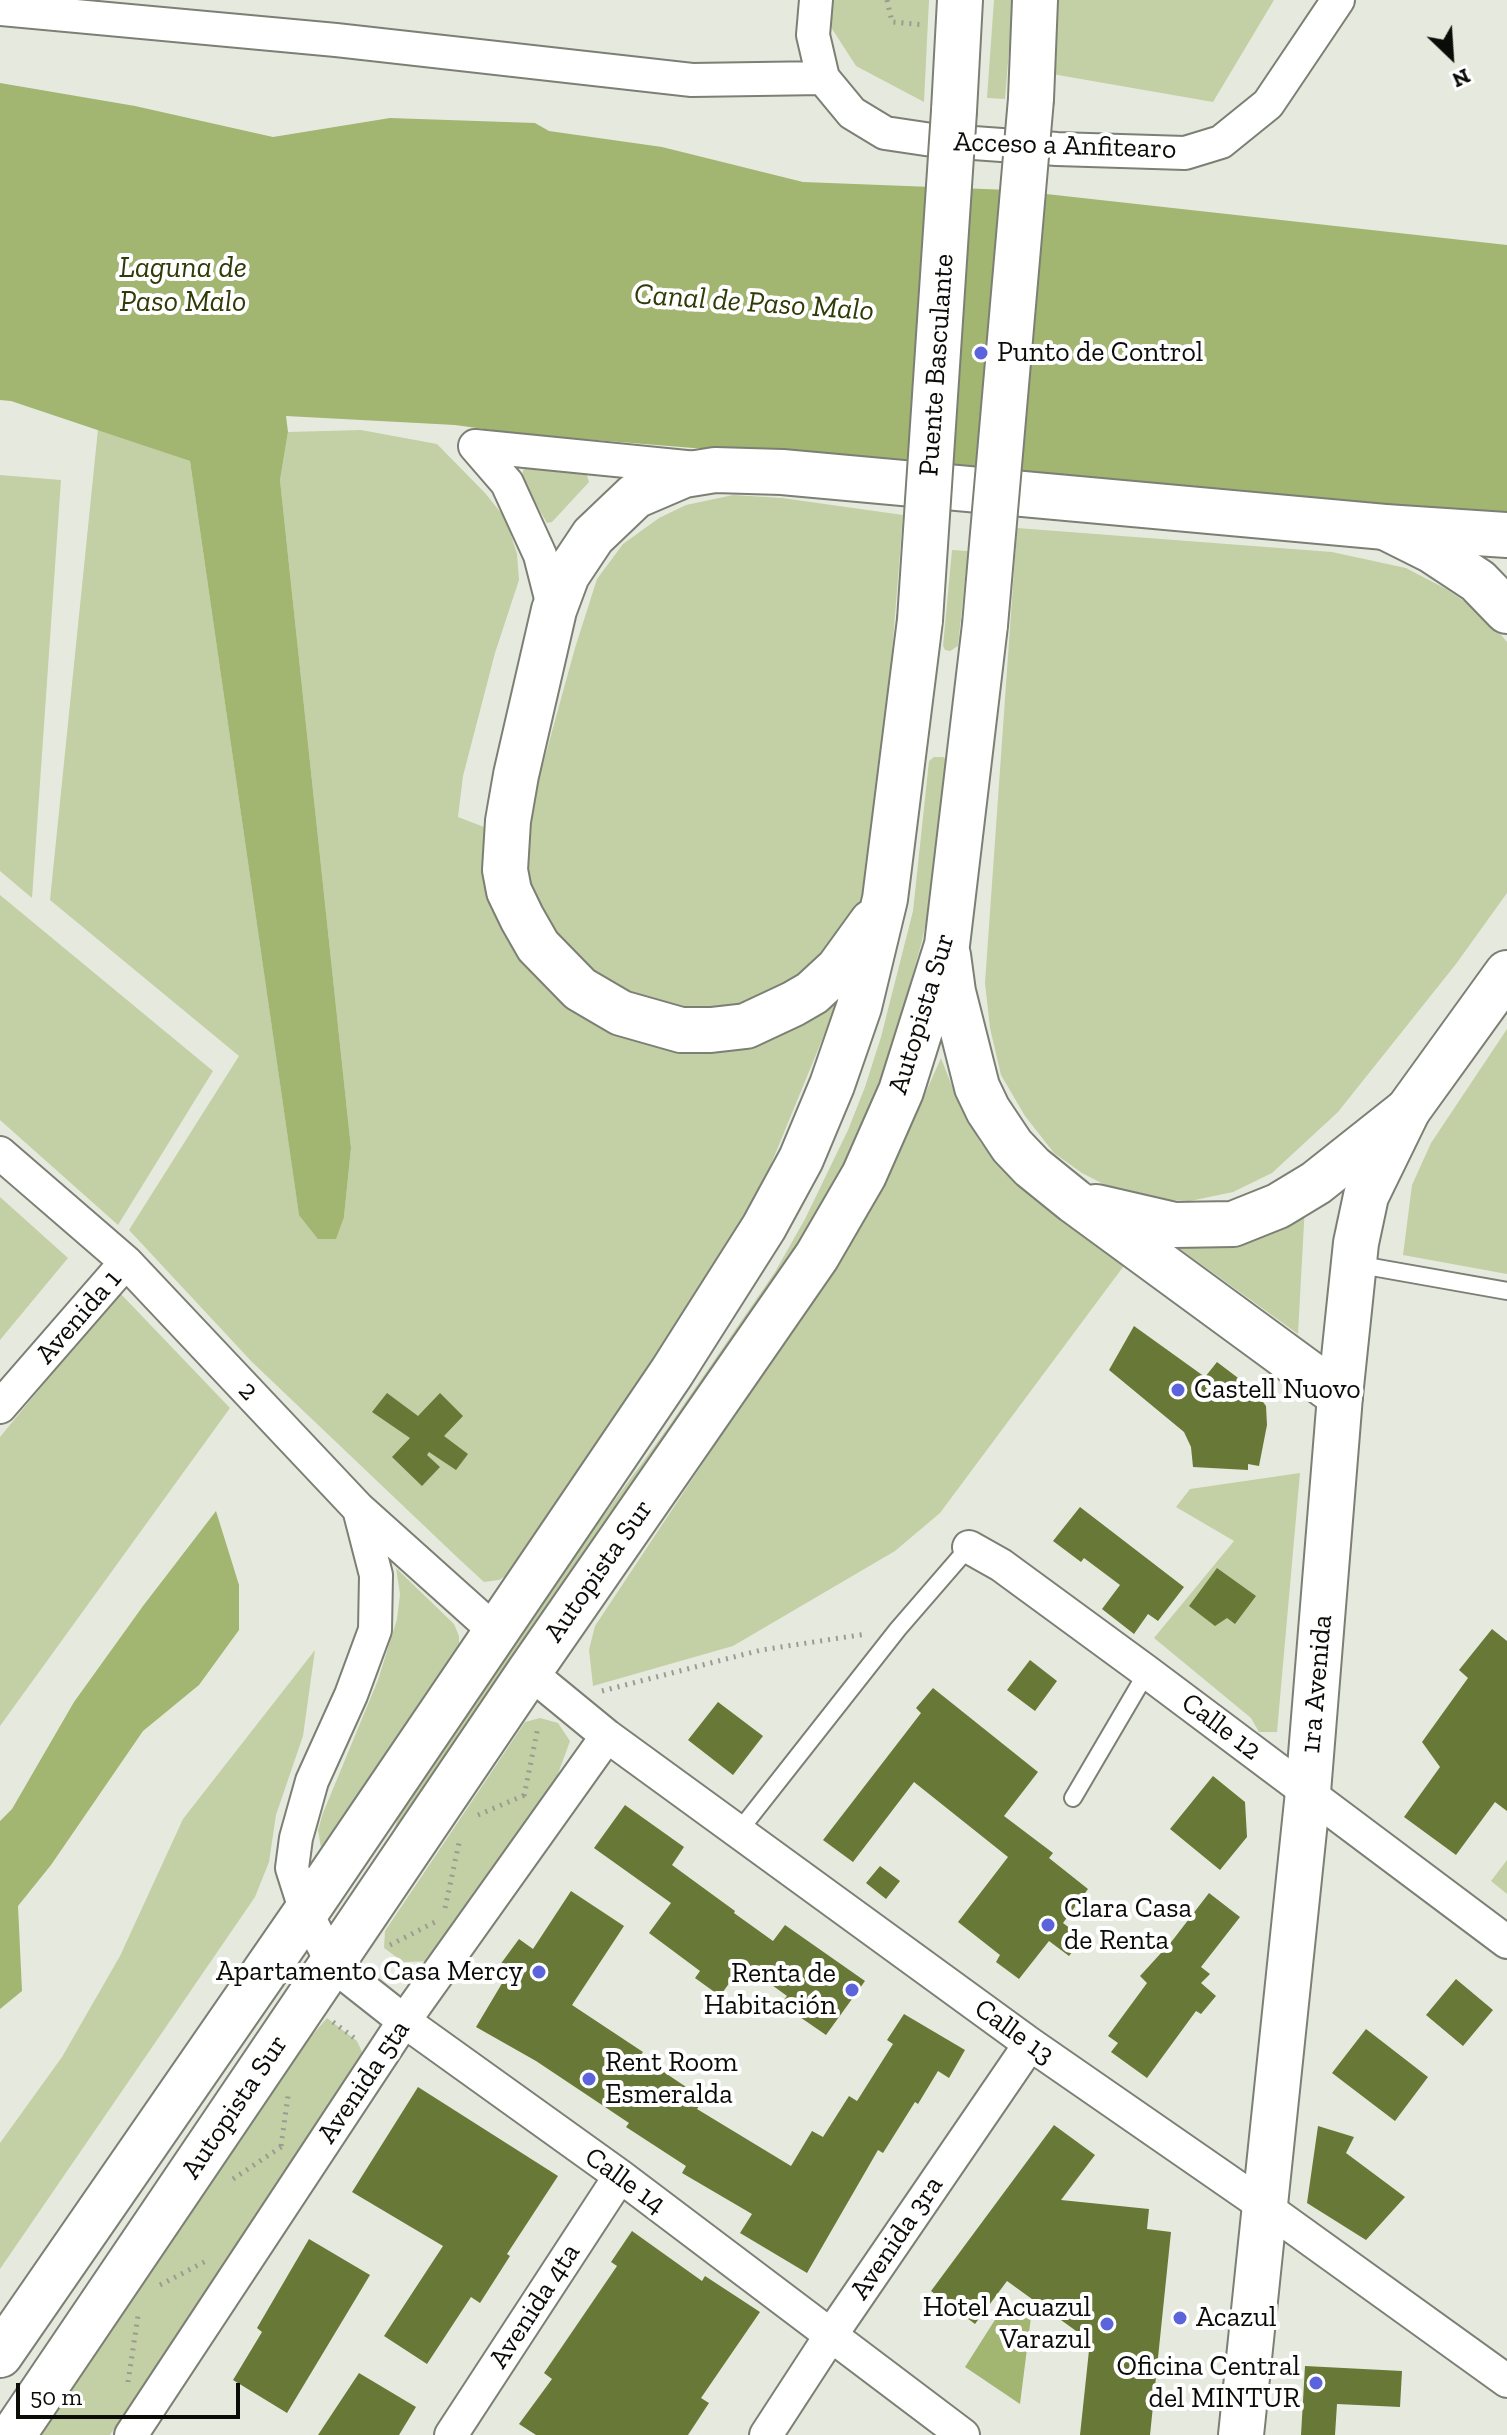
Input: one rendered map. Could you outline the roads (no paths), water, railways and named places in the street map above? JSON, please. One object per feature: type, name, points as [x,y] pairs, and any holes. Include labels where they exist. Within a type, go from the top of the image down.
[{"type":"main road","name":"Autopista Sur","points":[[13,2435],[529,1672],[817,1256],[864,1175],[901,1091],[947,945],[985,625],[1031,99],[1035,0]]},
{"type":"main road","name":"Puente Basculante","points":[[920,620],[959,14]]},
{"type":"main road","points":[[885,899],[863,939],[821,985],[793,1004],[746,1026],[681,1030],[621,1013],[580,989],[538,946],[509,891],[505,870],[508,821],[516,775],[554,610],[567,575],[593,536],[635,496],[684,475],[715,470],[782,472],[1385,527],[1507,535]]},
{"type":"main road","points":[[1385,527],[1431,550],[1478,581],[1507,611]]},
{"type":"main road","name":"Autopista Sur","points":[[0,2355],[306,1912],[672,1372],[764,1227],[801,1159],[832,1085],[859,1007],[885,899],[920,620]]},
{"type":"main road","points":[[909,703],[975,709]]},
{"type":"main road","points":[[947,945],[953,992],[977,1087],[1012,1146],[1032,1167],[1074,1201],[1340,1396]]},
{"type":"main road","name":"1ra Avenida","points":[[1241,2435],[1308,1792],[1353,1264],[1366,1196],[1408,1110],[1507,973]]},
{"type":"main road","points":[[1074,1201],[1174,1225],[1233,1224],[1278,1206],[1316,1183],[1408,1110]]},
{"type":"street","name":"Acceso a Anfitearo","points":[[816,0],[813,35],[823,78],[852,113],[885,133],[932,140],[1042,148],[1185,153],[1221,142],[1268,104],[1338,0]]},
{"type":"street","points":[[0,9],[321,39],[692,80],[823,78]]},
{"type":"street","points":[[554,610],[540,555],[507,483],[475,446],[715,470]]},
{"type":"street","name":"2","points":[[0,1153],[126,1262],[359,1509],[495,1631]]},
{"type":"street","name":"Avenida 1","points":[[0,1407],[126,1262]]},
{"type":"street","name":"Calle 14","points":[[359,1509],[376,1575],[375,1630],[351,1695],[312,1781],[296,1838],[292,1868],[306,1912],[333,1965],[404,2021],[620,2176],[963,2435]]},
{"type":"street","name":"Calle 12","points":[[969,1547],[1001,1565],[1147,1672],[1507,1942]]},
{"type":"street","name":"Calle 13","points":[[529,1672],[607,1736],[1030,2044],[1264,2206],[1507,2381]]},
{"type":"street","name":"Avenida 5ta","points":[[131,2435],[404,2021],[607,1736]]},
{"type":"street","name":"Avenida 3ra","points":[[766,2435],[1030,2044]]},
{"type":"street","name":"Avenida 4ta","points":[[451,2435],[620,2176]]},
{"type":"lane","points":[[1353,1264],[1507,1291]]},
{"type":"lane","points":[[739,1831],[898,1629],[969,1547]]},
{"type":"lane","points":[[1073,1798],[1147,1672]]},
{"type":"water","name":"Laguna de Paso Malo","points":[[0,83],[135,106],[273,137],[390,118],[535,123],[549,131],[662,147],[803,182],[1010,190],[1507,245],[1507,514],[521,434],[455,425],[286,416],[288,432],[280,480],[351,1148],[344,1217],[336,1239],[318,1239],[299,1215],[190,461],[11,401],[0,400]]},
{"type":"water","points":[[216,1511],[239,1585],[239,1630],[199,1685],[143,1731],[51,1865],[18,1906],[22,1991],[0,2009],[0,1821],[12,1809],[74,1702]]},
{"type":"water","points":[[1005,2304],[1031,2317],[1020,2404],[965,2367]]},
{"type":"place","name":"Punto de Control","points":[[981,353]]},
{"type":"place","name":"Castell Nuovo","points":[[1178,1390]]},
{"type":"place","name":"Clara Casa de Renta","points":[[1048,1925]]},
{"type":"place","name":"Apartamento Casa Mercy","points":[[539,1972]]},
{"type":"place","name":"Renta de Habitación","points":[[852,1990]]},
{"type":"place","name":"Rent Room Esmeralda","points":[[589,2079]]},
{"type":"place","name":"Acazul","points":[[1180,2318]]},
{"type":"place","name":"Hotel Acuazul Varazul","points":[[1107,2324]]},
{"type":"place","name":"Oficina Central del MINTUR","points":[[1316,2383]]},
{"type":"water label","name":"Canal de Paso Malo","points":[[754,303]]}]
